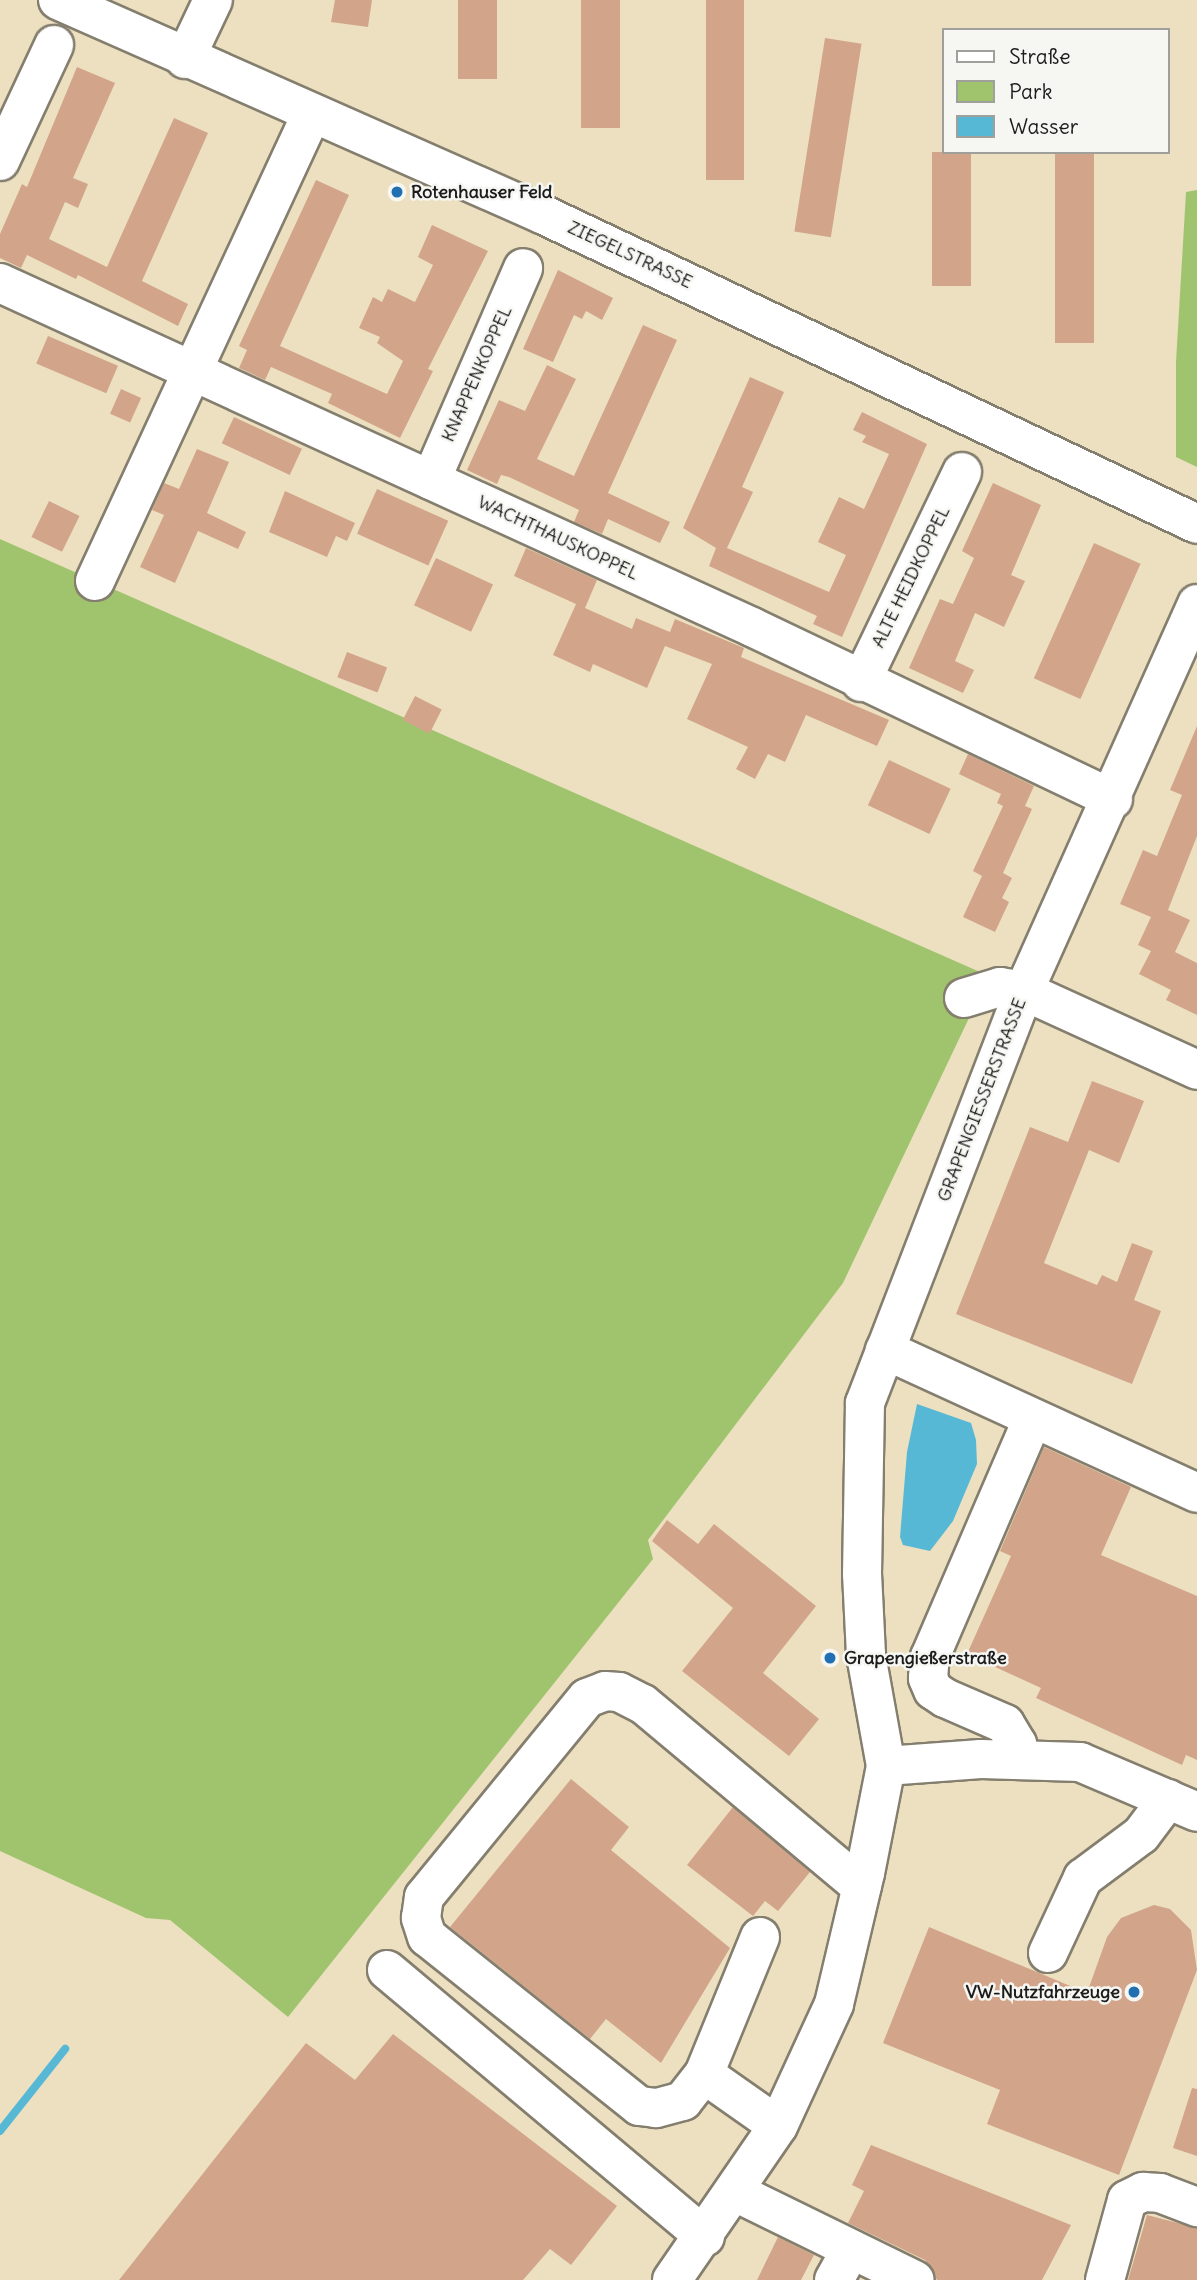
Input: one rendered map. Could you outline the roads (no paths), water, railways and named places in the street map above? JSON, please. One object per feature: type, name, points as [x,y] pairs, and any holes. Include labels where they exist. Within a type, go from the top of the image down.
[{"type":"street","name":"ZIEGELSTRASSE","points":[[58,0],[311,115],[544,215],[1197,524]]},
{"type":"street","points":[[185,59],[213,0]]},
{"type":"street","points":[[0,161],[54,46]]},
{"type":"street","points":[[95,581],[311,115]]},
{"type":"street","name":"KNAPPENKOPPEL","points":[[431,480],[523,268]]},
{"type":"street","name":"WACHTHAUSKOPPEL","points":[[0,284],[192,369],[1113,799]]},
{"type":"street","name":"ALTE HEIDKOPPEL","points":[[861,682],[962,472]]},
{"type":"street","name":"GRAPENGIESSERSTRASSE","points":[[672,2280],[705,2237],[778,2126],[834,2004],[862,1887],[886,1766],[866,1655],[862,1574],[865,1403],[1024,991],[1113,799],[1197,604]]},
{"type":"street","points":[[964,998],[1000,987],[1024,991],[1197,1070]]},
{"type":"street","points":[[886,1350],[1197,1493]]},
{"type":"street","points":[[1016,1760],[1017,1744],[1005,1724],[945,1698],[933,1690],[928,1678],[930,1657],[1033,1418]]},
{"type":"street","points":[[760,1937],[704,2074],[683,2101],[656,2108],[639,2106],[427,1937],[421,1918],[424,1897],[587,1698],[619,1692],[643,1704],[862,1887]]},
{"type":"street","points":[[886,1766],[1016,1760],[1080,1762],[1183,1805]]},
{"type":"street","points":[[1048,1954],[1083,1878],[1183,1805]]},
{"type":"street","points":[[387,1970],[705,2237]]},
{"type":"street","points":[[704,2074],[778,2126]]},
{"type":"street","points":[[735,2192],[842,2264],[915,2280]]},
{"type":"street","points":[[1105,2280],[1127,2200],[1151,2193],[1197,2207]]},
{"type":"water","points":[[917,1404],[971,1423],[976,1440],[977,1464],[953,1521],[930,1551],[903,1545],[900,1537],[907,1452]]},
{"type":"waterway","points":[[0,2131],[65,2049]]},
{"type":"place","name":"Rotenhauser Feld","points":[[397,192]]},
{"type":"place","name":"Grapengießerstraße","points":[[830,1658]]},
{"type":"place","name":"VW-Nutzfahrzeuge","points":[[1134,1992]]}]
